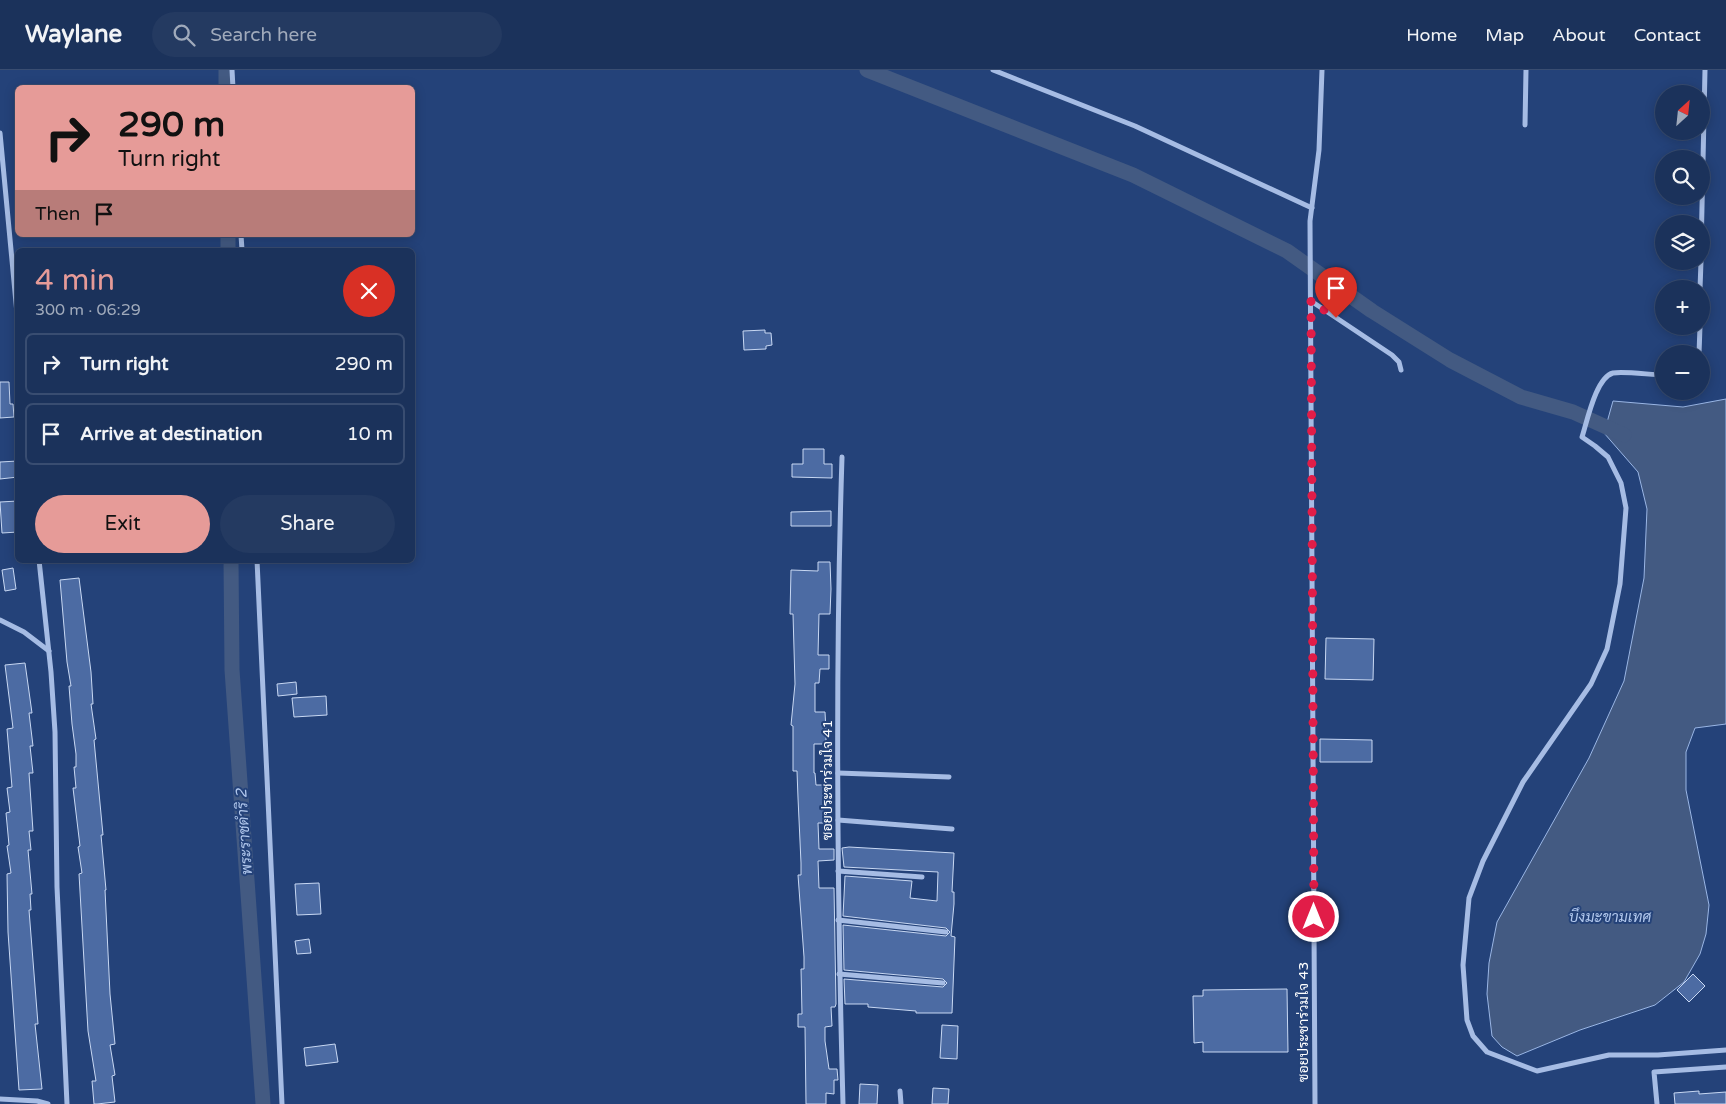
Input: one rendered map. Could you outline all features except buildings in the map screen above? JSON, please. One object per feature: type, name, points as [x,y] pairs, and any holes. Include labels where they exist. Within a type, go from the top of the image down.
[{"type":"street","points":[[232,70],[233,85]]},
{"type":"street","points":[[993,70],[1135,126],[1312,208]]},
{"type":"street","name":"ซอยประชาร่วมใจ 43","points":[[1315,1104],[1310,221],[1319,150],[1322,70]]},
{"type":"street","points":[[1525,125],[1526,70]]},
{"type":"street","points":[[1702,215],[1705,70]]},
{"type":"street","points":[[0,133],[15,292]]},
{"type":"street","points":[[1311,301],[1392,355],[1399,362],[1401,370]]},
{"type":"street","points":[[1655,375],[1613,373],[1604,379],[1598,388],[1582,437],[1608,457],[1621,483],[1626,508],[1620,584],[1607,648],[1591,684],[1523,782],[1483,861],[1469,898],[1463,965],[1467,1020],[1473,1036],[1487,1052],[1537,1071],[1609,1055],[1658,1055],[1726,1050]]},
{"type":"street","name":"ซอยประชาร่วมใจ 41","points":[[842,457],[839,550],[838,920],[843,1104]]},
{"type":"street","points":[[39,563],[55,732],[57,887],[67,1104]]},
{"type":"street","points":[[257,563],[282,1104]]},
{"type":"street","points":[[0,620],[24,632],[49,652]]},
{"type":"street","points":[[838,773],[949,777]]},
{"type":"street","points":[[838,820],[952,829]]},
{"type":"street","points":[[838,871],[922,877]]},
{"type":"street","points":[[838,920],[946,932]]},
{"type":"street","points":[[839,974],[943,983]]},
{"type":"street","points":[[1657,1104],[1654,1072],[1726,1068]]},
{"type":"street","points":[[900,1091],[901,1104]]},
{"type":"street","points":[[0,1100],[38,1101],[48,1104]]},
{"type":"water","name":"บึงมะขามเทศ","points":[[1726,399],[1726,724],[1695,728],[1686,752],[1686,790],[1709,905],[1706,934],[1700,954],[1684,982],[1655,1005],[1580,1030],[1517,1056],[1502,1047],[1492,1036],[1487,994],[1489,963],[1497,922],[1589,758],[1624,681],[1644,578],[1647,509],[1638,472],[1604,433],[1613,401],[1683,407]]},
{"type":"waterway","name":"พระราชดำริ 2","points":[[226,70],[226,85]]},
{"type":"waterway","points":[[867,70],[1133,175],[1287,251],[1372,311],[1450,360],[1521,397],[1573,412],[1624,435]]},
{"type":"waterway","name":"พระราชดำริ 2","points":[[228,237],[228,248]]},
{"type":"waterway","name":"พระราชดำริ 2","points":[[231,563],[232,670],[263,1104]]},
{"type":"route","points":[[1314,917],[1311,301],[1336,318]]}]
